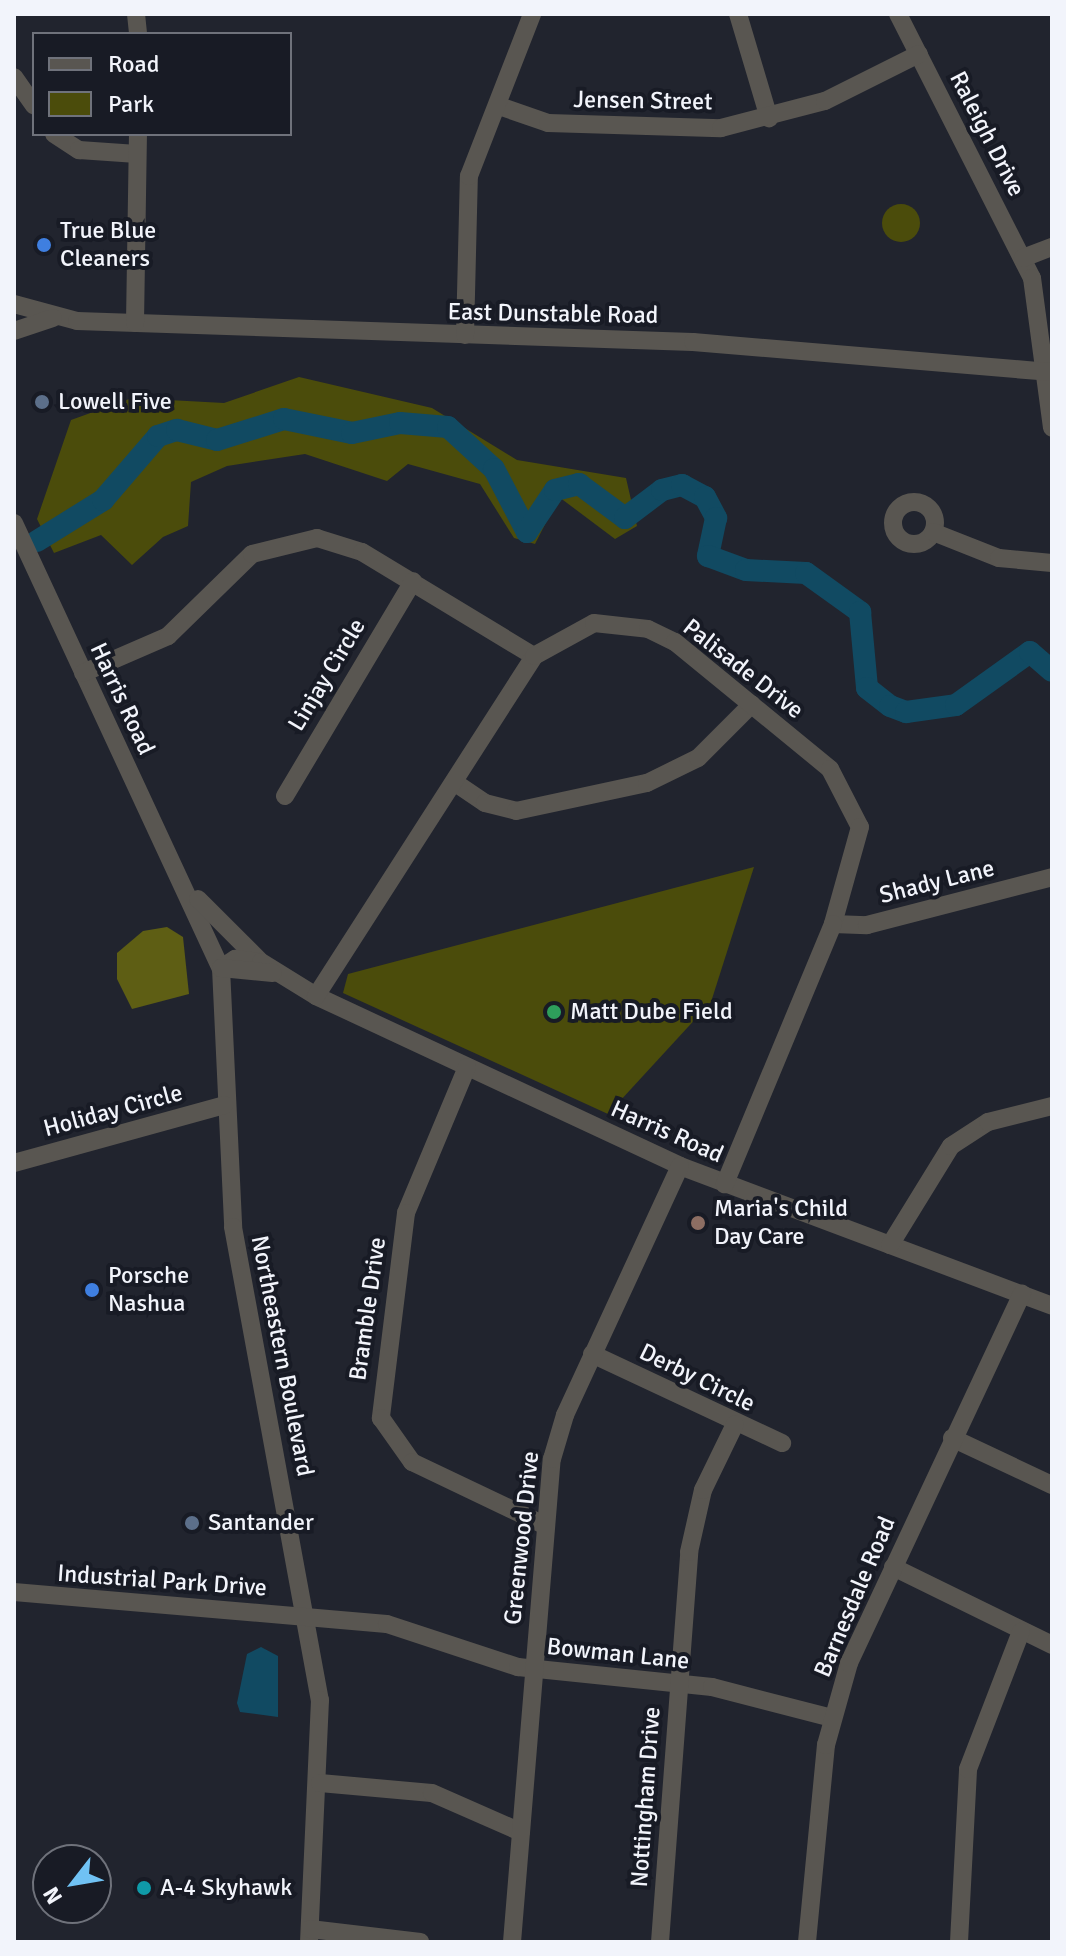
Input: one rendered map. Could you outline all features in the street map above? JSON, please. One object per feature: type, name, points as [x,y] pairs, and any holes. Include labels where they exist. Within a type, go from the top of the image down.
[{"type":"street","points":[[465,335],[466,196],[532,14]]},
{"type":"street","points":[[738,14],[769,118]]},
{"type":"street","name":"Raleigh Drive","points":[[898,14],[1023,258],[1040,313],[1052,428]]},
{"type":"street","name":"Jensen Street","points":[[499,106],[532,121],[721,128],[825,101],[919,54]]},
{"type":"street","points":[[14,77],[32,103]]},
{"type":"street","points":[[57,136],[79,150],[137,154]]},
{"type":"street","points":[[135,323],[138,136]]},
{"type":"street","points":[[1023,258],[1052,247]]},
{"type":"street","name":"East Dunstable Road","points":[[14,304],[53,318],[760,345],[1047,371]]},
{"type":"street","name":"East Dunstable Road","points":[[14,331],[53,318]]},
{"type":"street","name":"Harris Road","points":[[14,523],[190,893],[221,968],[267,967]]},
{"type":"street","points":[[933,532],[999,558],[1052,563]]},
{"type":"street","points":[[83,673],[168,636],[239,562],[281,544],[341,542],[413,581],[534,656]]},
{"type":"street","name":"Linjay Circle","points":[[285,796],[413,581]]},
{"type":"street","name":"Palisade Drive","points":[[316,996],[534,656],[576,630],[625,622],[675,642],[830,769],[856,809],[857,858],[833,924],[725,1184]]},
{"type":"street","points":[[454,782],[485,803],[516,811],[632,787],[698,758],[752,704]]},
{"type":"street","name":"Shady Lane","points":[[833,924],[867,925],[1052,877]]},
{"type":"street","name":"Harris Road","points":[[190,893],[267,967],[316,996],[680,1166],[1052,1306]]},
{"type":"street","name":"Northeastern Boulevard","points":[[221,968],[224,1105],[233,1227],[307,1616],[320,1700],[320,1783],[310,1935]]},
{"type":"street","name":"Bramble Drive","points":[[467,1067],[411,1193],[383,1358],[381,1418],[412,1462],[544,1525]]},
{"type":"street","name":"Holiday Circle","points":[[14,1163],[224,1105]]},
{"type":"street","points":[[890,1245],[951,1146],[988,1122],[1052,1106]]},
{"type":"street","name":"Greenwood Drive","points":[[512,1942],[544,1525],[558,1434],[680,1166]]},
{"type":"street","name":"Barnesdale Road","points":[[807,1942],[832,1718],[893,1567],[1022,1293]]},
{"type":"street","name":"Derby Circle","points":[[592,1354],[735,1424],[782,1443]]},
{"type":"street","name":"Nottingham Drive","points":[[660,1942],[678,1684],[693,1526],[735,1424]]},
{"type":"street","points":[[952,1438],[1052,1485]]},
{"type":"street","points":[[893,1567],[1052,1645]]},
{"type":"street","name":"Industrial Park Drive","points":[[14,1592],[307,1616]]},
{"type":"street","name":"Bowman Lane","points":[[307,1616],[409,1630],[533,1669],[678,1684],[832,1718]]},
{"type":"street","points":[[959,1942],[968,1769],[1021,1632]]},
{"type":"street","points":[[320,1783],[432,1793],[521,1832]]},
{"type":"street","points":[[310,1935],[420,1942]]},
{"type":"green space","points":[[901,204],[914,210],[920,223],[914,236],[901,242],[888,236],[882,223],[888,210]]},
{"type":"green space","points":[[299,377],[432,408],[517,460],[626,478],[637,526],[615,539],[559,497],[535,544],[514,538],[480,484],[408,464],[387,481],[305,454],[227,466],[191,482],[188,526],[163,537],[132,565],[101,535],[54,553],[37,519],[71,420],[132,398],[224,403]]},
{"type":"green space","points":[[754,867],[711,1002],[608,1114],[343,993],[348,974]]},
{"type":"shaded area","points":[[167,927],[183,937],[189,994],[132,1009],[117,979],[117,953],[143,931]]},
{"type":"water","points":[[261,1647],[278,1656],[278,1717],[240,1712],[237,1703],[247,1654]]},
{"type":"waterway","points":[[37,541],[103,500],[158,436],[177,430],[217,440],[284,419],[352,433],[400,423],[448,427],[494,469],[527,532],[555,490],[579,484],[625,518],[662,490],[682,485],[705,497],[716,518],[708,556],[746,570],[806,573],[860,612],[867,688],[890,706],[906,712],[956,705],[1030,652],[1052,671]]},
{"type":"place","name":"True Blue Cleaners","points":[[44,245]]},
{"type":"place","name":"Lowell Five","points":[[42,402]]},
{"type":"place","name":"Matt Dube Field","points":[[554,1012]]},
{"type":"place","name":"Maria's Child Day Care","points":[[698,1223]]},
{"type":"place","name":"Porsche Nashua","points":[[92,1290]]},
{"type":"place","name":"Santander","points":[[192,1523]]},
{"type":"place","name":"A-4 Skyhawk","points":[[144,1888]]}]
